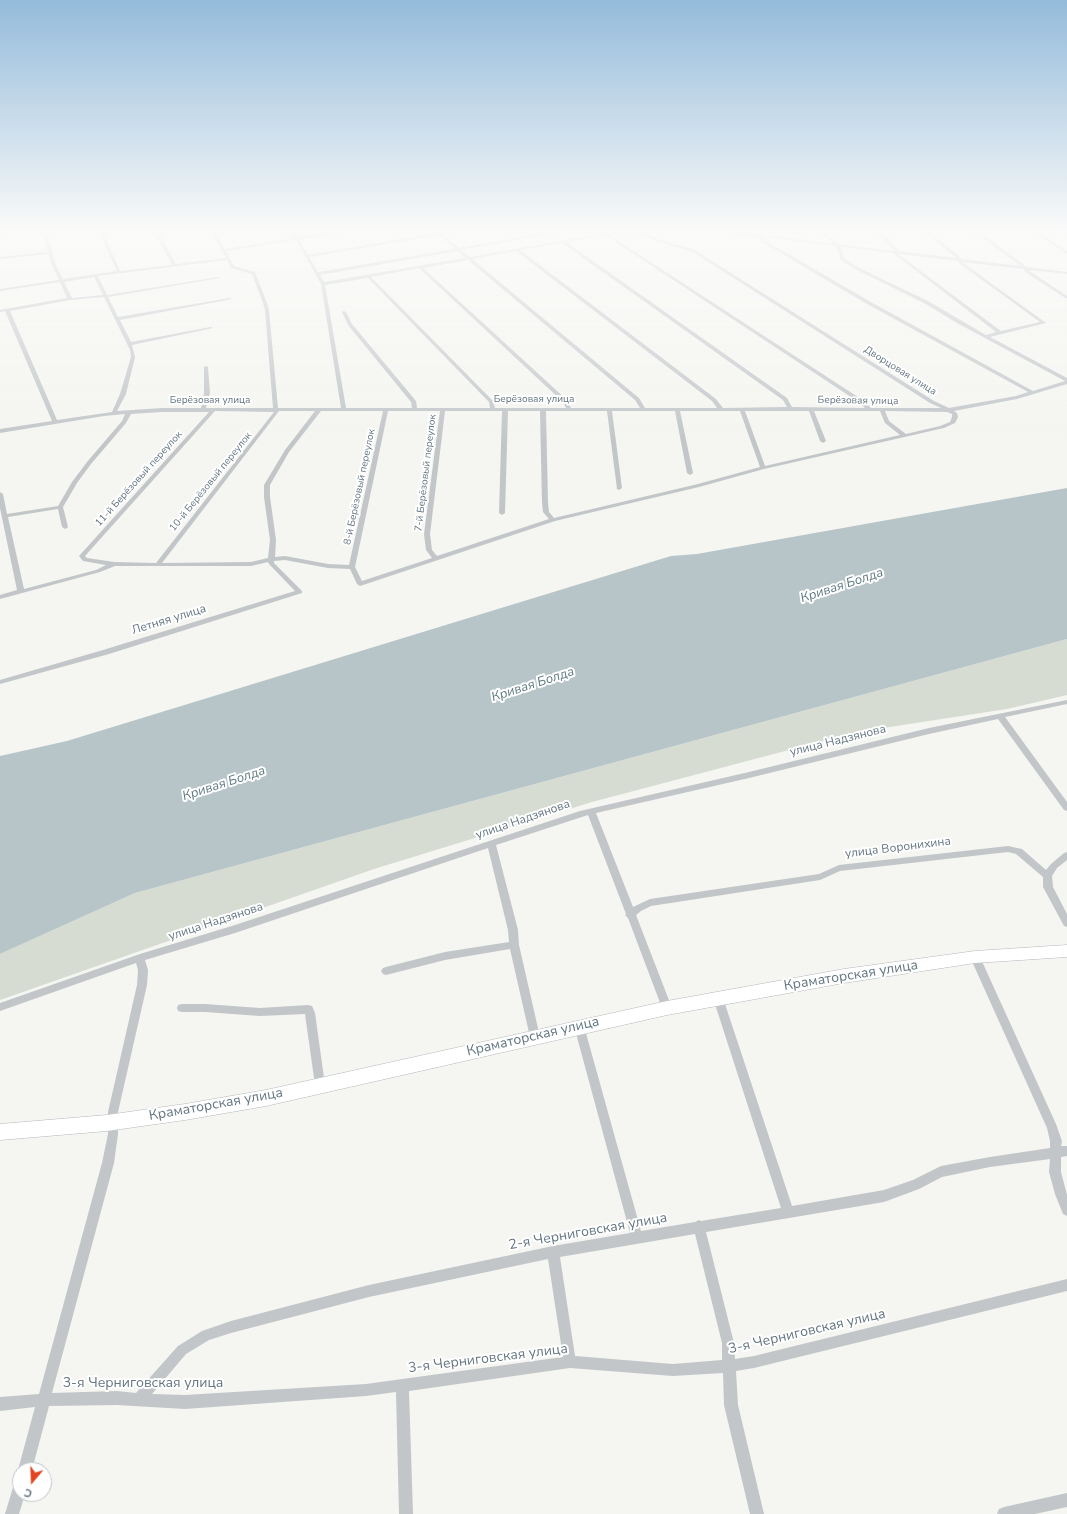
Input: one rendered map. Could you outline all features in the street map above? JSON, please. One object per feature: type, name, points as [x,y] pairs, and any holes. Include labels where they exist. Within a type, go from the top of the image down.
[{"type":"main road","name":"Краматорская улица","points":[[0,1132],[114,1122],[266,1098],[579,1026],[718,998],[844,976],[975,957],[1067,951]]},
{"type":"street","points":[[0,311],[61,301]]},
{"type":"street","points":[[108,301],[129,344],[133,358],[123,394],[114,412]]},
{"type":"street","points":[[117,319],[221,301]]},
{"type":"street","points":[[264,301],[268,318],[276,410]]},
{"type":"street","points":[[327,301],[344,410]]},
{"type":"street","points":[[392,301],[491,402],[493,409]]},
{"type":"street","points":[[456,301],[565,401],[569,409]]},
{"type":"street","points":[[520,301],[637,399],[643,409]]},
{"type":"street","points":[[584,301],[714,400],[721,409]]},
{"type":"street","points":[[646,301],[785,399],[790,409]]},
{"type":"street","points":[[708,301],[860,400],[870,410]]},
{"type":"street","name":"Дворцовая улица","points":[[772,301],[932,402],[949,410]]},
{"type":"street","points":[[865,301],[1034,393]]},
{"type":"street","points":[[923,301],[950,318],[986,336],[1067,381]]},
{"type":"street","points":[[957,301],[1000,333]]},
{"type":"street","points":[[986,336],[1044,323],[1013,301]]},
{"type":"street","points":[[7,310],[55,421]]},
{"type":"street","points":[[344,312],[350,324],[414,402],[415,410]]},
{"type":"street","points":[[129,344],[211,328]]},
{"type":"street","points":[[203,410],[207,393],[206,367]]},
{"type":"street","name":"Берёзовая улица","points":[[0,432],[55,421],[114,412],[442,409],[949,410],[1034,393],[1067,381]]},
{"type":"street","name":"7-й Берёзовый переулок","points":[[436,559],[430,550],[427,538],[442,409]]},
{"type":"street","points":[[502,513],[506,409]]},
{"type":"street","points":[[609,409],[619,488]]},
{"type":"street","points":[[677,409],[690,473]]},
{"type":"street","points":[[742,409],[763,468]]},
{"type":"street","points":[[811,409],[823,441]]},
{"type":"street","name":"11-й Берёзовый переулок","points":[[114,564],[85,560],[82,556],[213,410]]},
{"type":"street","name":"10-й Берёзовый переулок","points":[[156,565],[276,415],[276,410]]},
{"type":"street","points":[[271,559],[273,540],[266,497],[268,485],[287,451],[319,410]]},
{"type":"street","name":"8-й Берёзовый переулок","points":[[352,567],[386,410]]},
{"type":"street","points":[[544,410],[545,503],[546,512],[553,520]]},
{"type":"street","points":[[882,410],[887,422],[904,435]]},
{"type":"street","points":[[0,597],[98,571],[114,564],[235,565],[252,564],[271,559],[285,558],[323,566],[352,567],[360,584],[553,520],[763,468],[942,427],[952,423],[955,417],[954,413],[949,410]]},
{"type":"street","points":[[65,526],[60,507],[78,478],[124,422],[128,412]]},
{"type":"street","points":[[0,494],[21,592]]},
{"type":"street","points":[[5,516],[60,507]]},
{"type":"street","name":"Летняя улица","points":[[0,682],[106,652],[300,592],[275,568],[271,563],[271,559]]},
{"type":"street","name":"улица Надзянова","points":[[0,1007],[140,958],[235,929],[591,811],[749,775],[929,731],[1067,702]]},
{"type":"street","points":[[1001,717],[1067,808]]},
{"type":"street","points":[[591,811],[666,1008]]},
{"type":"street","points":[[491,843],[513,930],[514,945],[535,1037]]},
{"type":"street","name":"улица Воронихина","points":[[630,915],[638,908],[650,903],[820,877],[839,868],[1008,849],[1019,851],[1047,876]]},
{"type":"street","points":[[1067,855],[1054,866],[1047,876],[1048,887],[1067,923]]},
{"type":"street","points":[[386,971],[445,956],[514,945]]},
{"type":"street","points":[[975,957],[1052,1128],[1061,1152],[1055,1172],[1067,1210]]},
{"type":"street","points":[[27,1462],[100,1193],[113,1134],[113,1112],[142,985],[143,970],[140,958]]},
{"type":"street","points":[[718,998],[789,1213]]},
{"type":"street","points":[[182,1008],[260,1012],[308,1009],[310,1013],[320,1086]]},
{"type":"street","points":[[579,1026],[637,1237]]},
{"type":"street","name":"2-я Черниговская улица","points":[[140,1398],[182,1350],[206,1335],[231,1327],[369,1291],[553,1252],[699,1226],[789,1213],[884,1196],[915,1185],[941,1172],[990,1162],[1061,1152]]},
{"type":"street","points":[[699,1226],[728,1343],[731,1405],[757,1514]]},
{"type":"street","points":[[553,1252],[570,1362]]},
{"type":"street","name":"3-я Черниговская улица","points":[[0,1404],[43,1400],[140,1398],[185,1402],[366,1390],[570,1362],[673,1370],[729,1366],[754,1362],[1067,1285]]},
{"type":"street","points":[[402,1385],[406,1514]]},
{"type":"street","points":[[1004,1514],[1067,1500]]},
{"type":"street","points":[[12,1514],[15,1502]]},
{"type":"shaded area","points":[[1067,639],[1067,695],[1007,709],[857,732],[592,802],[374,869],[0,1000],[0,954],[135,893]]},
{"type":"water","name":"Кривая Болда","points":[[1067,488],[1067,639],[135,893],[0,954],[0,756],[67,741],[671,556],[697,554]]}]
